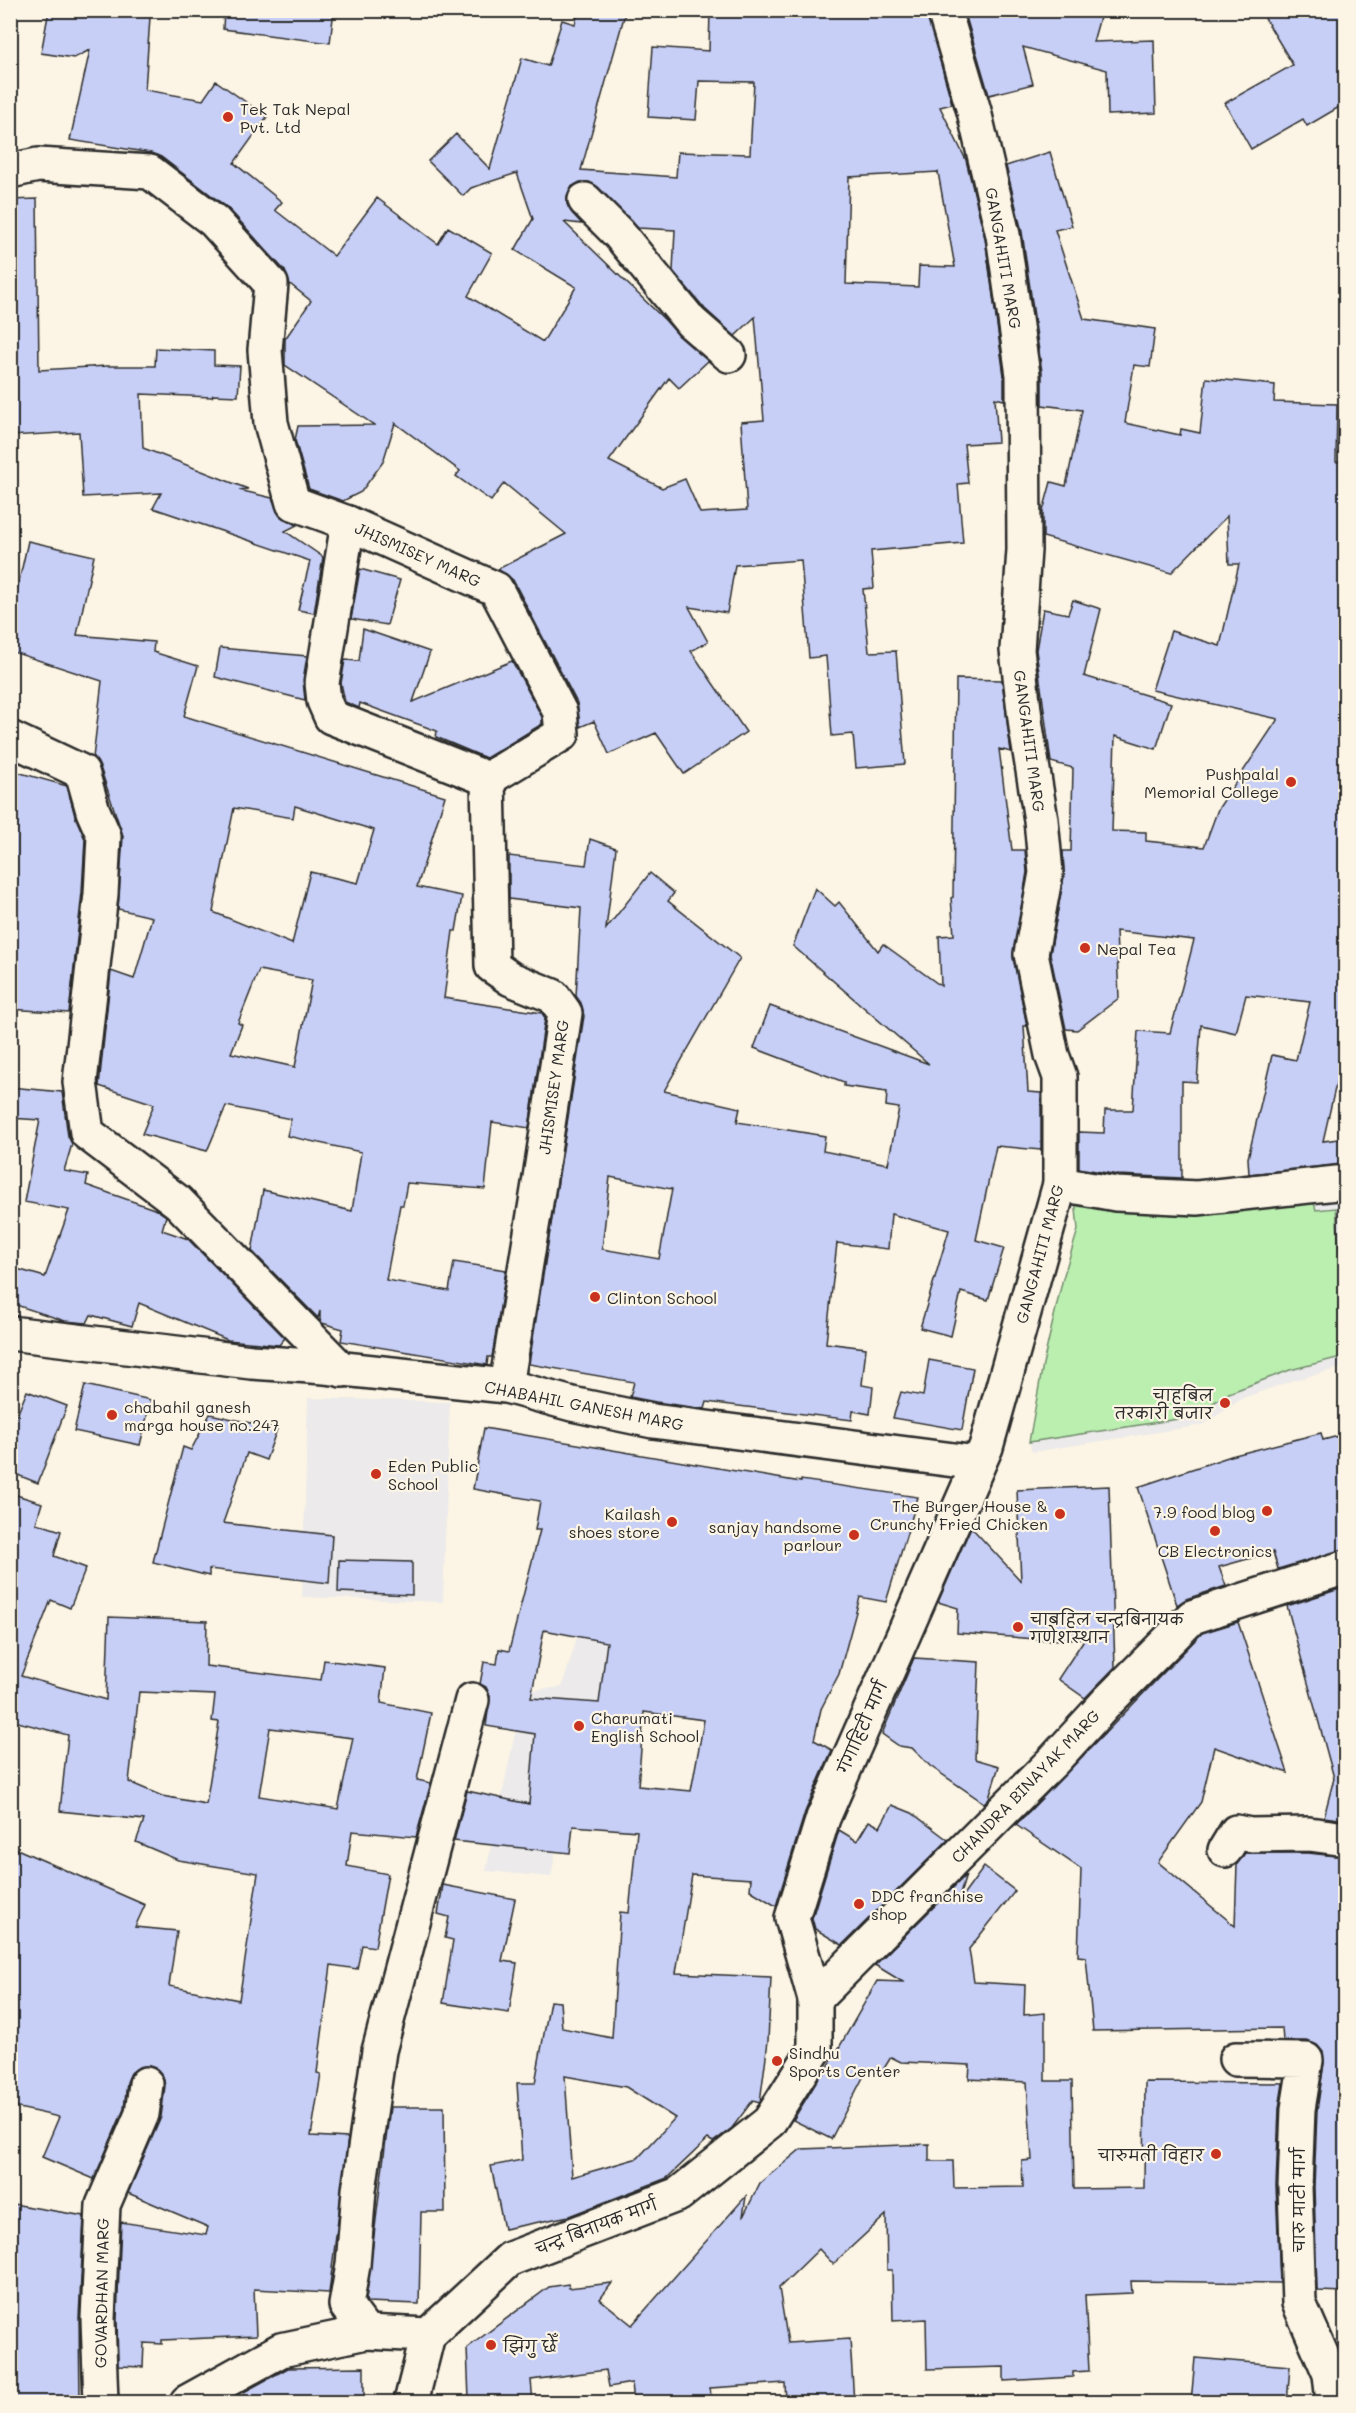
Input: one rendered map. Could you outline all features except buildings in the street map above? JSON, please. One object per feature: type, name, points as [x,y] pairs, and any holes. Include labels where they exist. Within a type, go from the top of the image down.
[{"type":"street","name":"GANGAHITI MARG","points":[[944,10],[974,111],[1004,235],[1023,375],[1024,550],[1017,650],[1026,727],[1041,820],[1046,873],[1031,954],[1052,1055],[1060,1077],[1060,1184],[986,1447],[977,1464]]},
{"type":"street","name":"JHISMISEY MARG","points":[[10,171],[38,165],[150,172],[214,221],[271,284],[265,350],[271,423],[293,502],[348,523],[496,589],[560,712],[562,734],[488,779],[492,966],[511,979],[553,996],[565,1013],[506,1386]]},
{"type":"street","points":[[585,201],[619,234],[691,322],[729,355]]},
{"type":"street","points":[[348,523],[322,683],[324,701],[331,717],[488,779]]},
{"type":"street","points":[[10,738],[82,772],[93,811],[104,836],[101,894],[80,1082],[87,1133],[178,1202],[342,1370]]},
{"type":"street","points":[[1060,1184],[1116,1194],[1197,1198],[1346,1182]]},
{"type":"street","name":"CHABAHIL GANESH MARG","points":[[10,1332],[251,1362],[506,1386],[572,1404],[653,1421],[977,1464]]},
{"type":"street","name":"गंगाहिटी मार्ग","points":[[815,1999],[792,1918],[823,1818],[977,1464]]},
{"type":"street","name":"CHANDRA BINAYAK MARG","points":[[815,1999],[1054,1760],[1108,1701],[1192,1617],[1346,1567]]},
{"type":"street","points":[[366,2332],[346,2305],[353,2265],[359,2190],[379,2051],[472,1700]]},
{"type":"street","points":[[1225,1850],[1236,1832],[1250,1835],[1309,1834],[1346,1839]]},
{"type":"street","name":"चन्द्र बिनायक मार्ग","points":[[428,2336],[510,2259],[679,2194],[769,2122],[815,2049],[815,1999]]},
{"type":"street","name":"चारु माटी मार्ग","points":[[1236,2060],[1306,2060],[1298,2109],[1295,2187],[1299,2303],[1330,2374],[1333,2403]]},
{"type":"street","name":"GOVARDHAN MARG","points":[[101,2403],[98,2319],[103,2205],[142,2114],[146,2084]]},
{"type":"street","points":[[186,2403],[281,2350],[366,2332],[428,2336],[411,2403]]},
{"type":"shaded area","points":[[1345,1196],[1345,1320],[1336,1209],[1315,1210],[1313,1199]]},
{"type":"shaded area","name":"चाहबिल तरकारी बजार","points":[[1345,1356],[1345,1367],[1294,1380],[1243,1398],[1203,1425],[1032,1452],[1029,1442],[1191,1417],[1229,1393],[1290,1370]]},
{"type":"shaded area","name":"Eden Public School","points":[[308,1398],[450,1402],[443,1602],[302,1597]]},
{"type":"shaded area","name":"Charumati English School","points":[[583,1618],[661,1631],[572,1761],[551,1877],[486,1871],[524,1691],[562,1687]]},
{"type":"green space","points":[[1075,1198],[1137,1213],[1194,1215],[1313,1199],[1316,1210],[1336,1208],[1345,1320],[1345,1356],[1290,1370],[1229,1393],[1191,1417],[1029,1442],[1043,1364],[1063,1278],[1078,1230]]},
{"type":"place","name":"Tek Tak Nepal Pvt. Ltd","points":[[228,117]]},
{"type":"place","name":"Pushpalal Memorial College","points":[[1291,782]]},
{"type":"place","name":"Nepal Tea","points":[[1085,948]]},
{"type":"place","name":"Clinton School","points":[[595,1297]]},
{"type":"place","name":"चाहबिल तरकारी बजार","points":[[1225,1403]]},
{"type":"place","name":"chabahil ganesh marga house no.247","points":[[112,1415]]},
{"type":"place","name":"Eden Public School","points":[[376,1474]]},
{"type":"place","name":"7.9 food blog","points":[[1267,1511]]},
{"type":"place","name":"The Burger House & Crunchy Fried Chicken","points":[[1060,1514]]},
{"type":"place","name":"Kailash shoes store","points":[[672,1522]]},
{"type":"place","name":"CB Electronics","points":[[1215,1531]]},
{"type":"place","name":"sanjay handsome parlour","points":[[854,1535]]},
{"type":"place","name":"चाबहिल चन्द्रबिनायक गणेशस्थान","points":[[1018,1627]]},
{"type":"place","name":"Charumati English School","points":[[579,1726]]},
{"type":"place","name":"DDC franchise shop","points":[[859,1904]]},
{"type":"place","name":"Sindhu Sports Center","points":[[777,2061]]},
{"type":"place","name":"चारुमती विहार","points":[[1216,2154]]},
{"type":"place","name":"झिगु छेँ","points":[[491,2345]]}]
